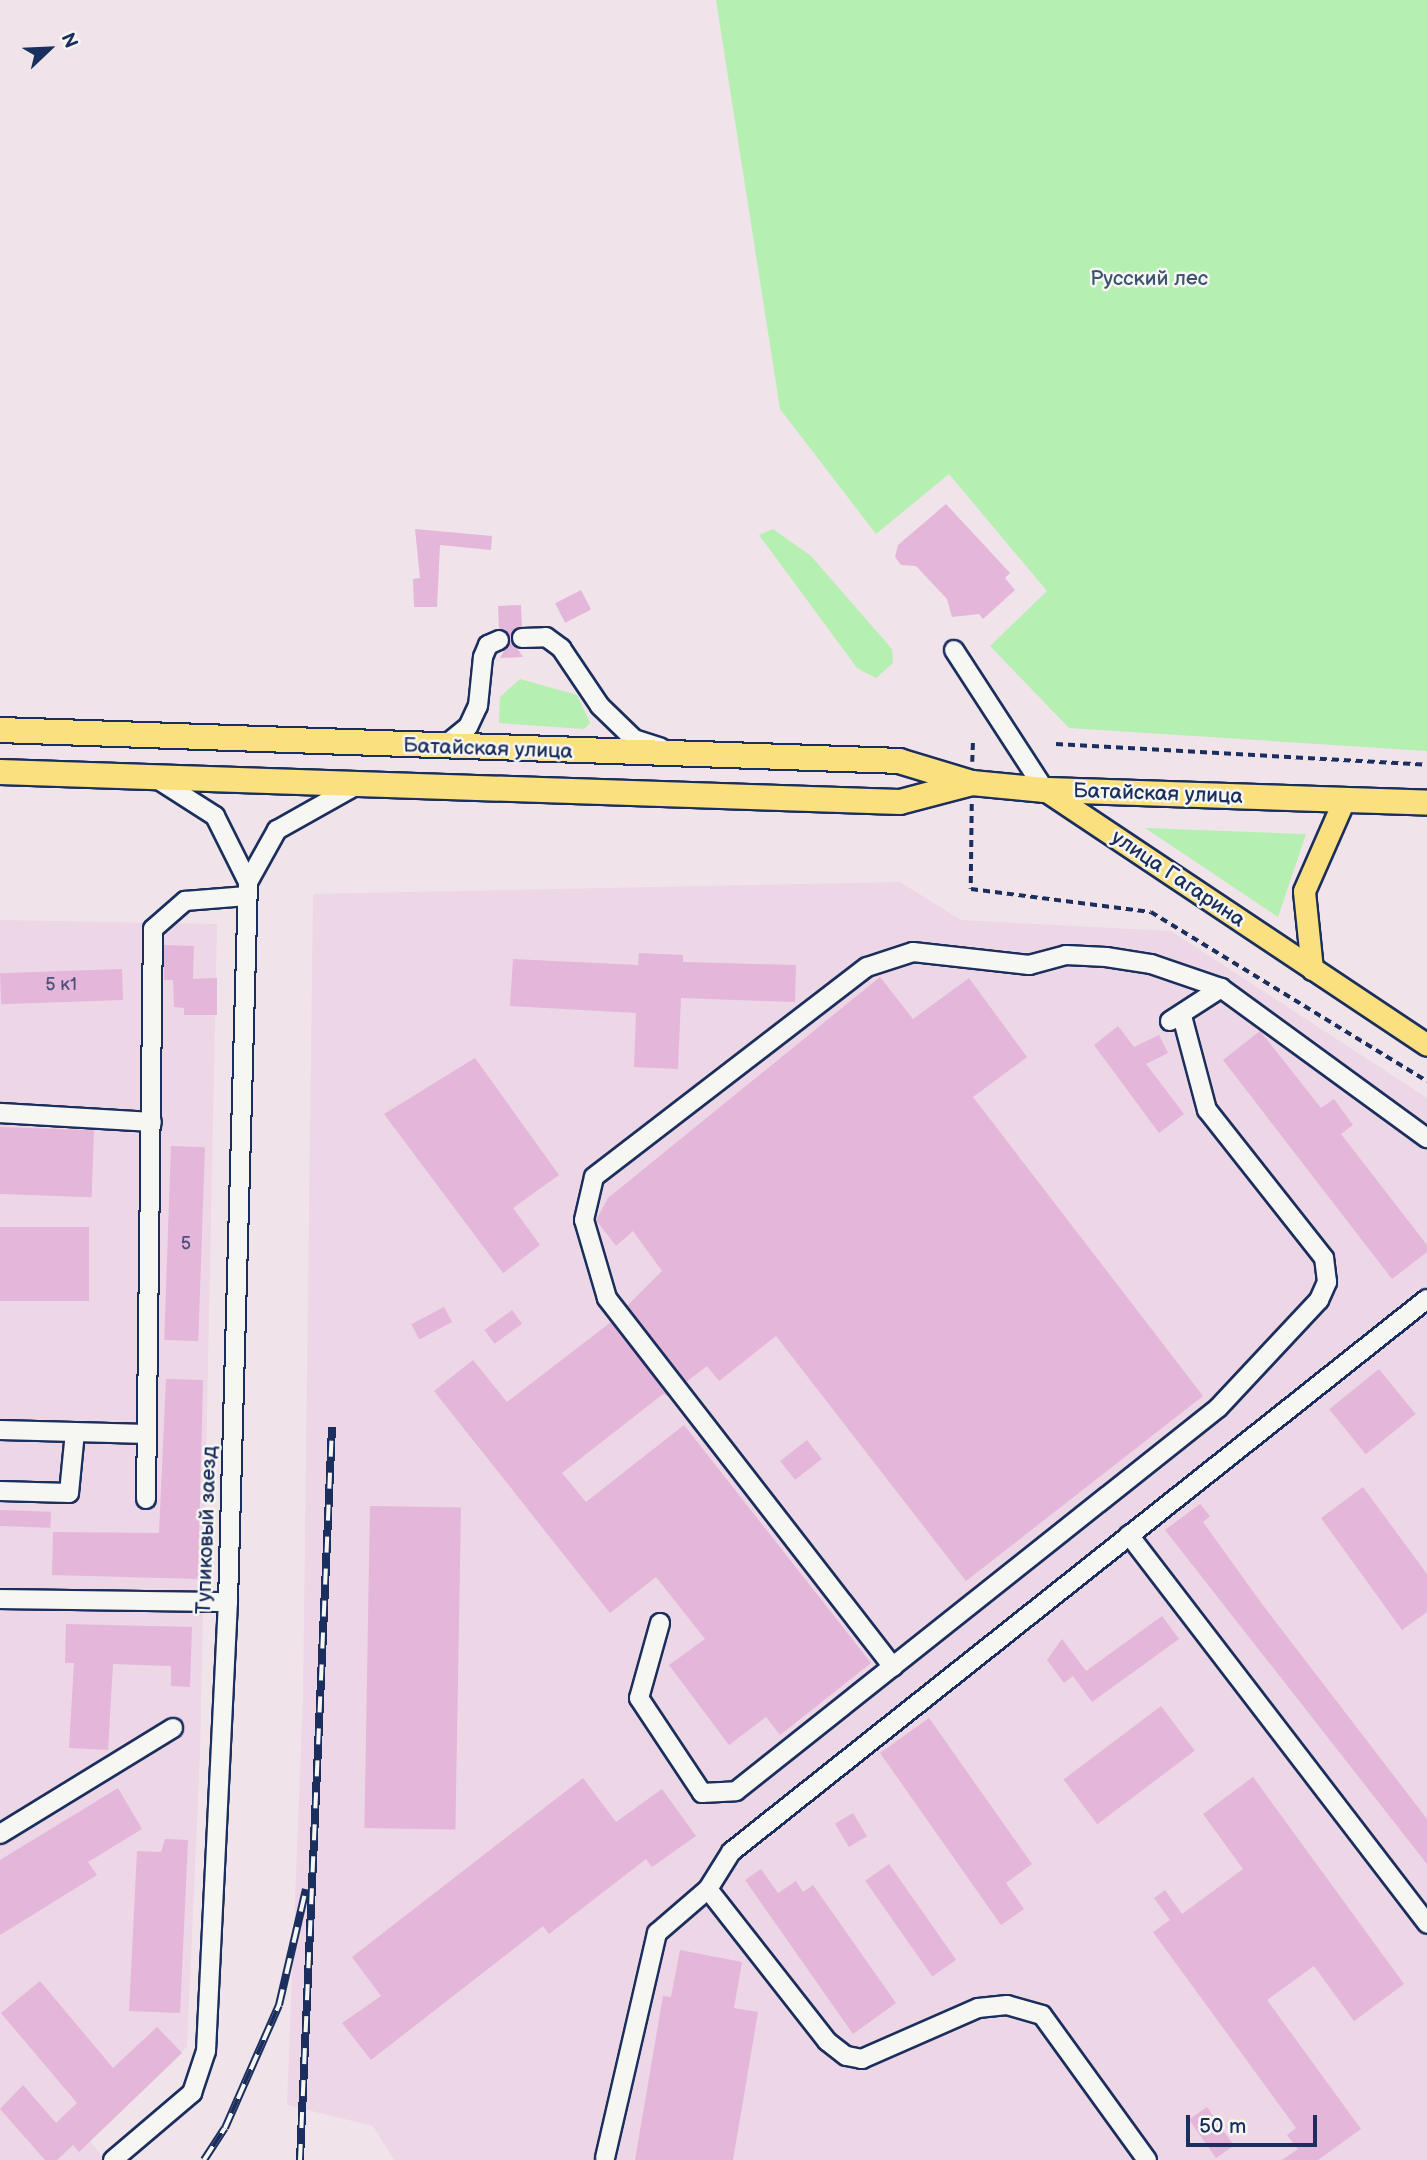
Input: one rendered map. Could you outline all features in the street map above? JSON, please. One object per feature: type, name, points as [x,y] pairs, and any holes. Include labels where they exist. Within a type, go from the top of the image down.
[{"type":"highway","name":"Батайская улица","points":[[0,730],[899,761],[972,783],[1045,790],[1427,803]]},
{"type":"highway","name":"Батайская улица","points":[[0,772],[355,786],[900,802],[972,783]]},
{"type":"main road","name":"улица Гагарина","points":[[1045,790],[1427,1045]]},
{"type":"main road","points":[[1312,969],[1304,891],[1343,802]]},
{"type":"street","points":[[522,638],[546,637],[561,648],[600,706],[634,738],[680,755]]},
{"type":"street","points":[[443,747],[468,727],[478,706],[483,657],[488,645],[499,640]]},
{"type":"street","points":[[954,650],[1045,790]]},
{"type":"street","points":[[155,778],[215,816],[247,889]]},
{"type":"street","points":[[247,889],[277,830],[355,786]]},
{"type":"street","points":[[146,1499],[153,929],[185,901],[247,889]]},
{"type":"street","name":"Тупиковый заезд","points":[[113,2160],[131,2150],[192,2093],[203,2072],[228,1602],[247,889]]},
{"type":"street","points":[[893,1667],[607,1298],[584,1220],[594,1177],[867,967],[914,952],[1029,965],[1066,955],[1105,957],[1222,988],[1427,1138]]},
{"type":"street","points":[[660,1623],[639,1698],[702,1793],[736,1791],[1218,1408],[1320,1300],[1327,1282],[1324,1258],[1207,1110],[1176,1018],[1222,988]]},
{"type":"street","points":[[0,1113],[152,1122]]},
{"type":"street","points":[[606,2158],[657,1933],[708,1889],[731,1852],[1427,1299]]},
{"type":"street","points":[[0,1430],[147,1434]]},
{"type":"street","points":[[0,1491],[69,1493],[75,1432]]},
{"type":"street","points":[[1129,1535],[1427,1924]]},
{"type":"street","points":[[0,1599],[228,1602]]},
{"type":"street","points":[[0,1834],[173,1728]]},
{"type":"street","points":[[708,1889],[827,2041],[846,2056],[862,2059],[978,2008],[1007,2004],[1042,2015],[1147,2160]]},
{"type":"path","points":[[973,739],[971,889],[1151,912],[1427,1081]]},
{"type":"path","points":[[1056,744],[1427,765]]},
{"type":"shaded area","points":[[900,882],[961,920],[1171,931],[1427,1098],[1427,2160],[394,2160],[373,2126],[287,2105],[303,1698],[313,894]]},
{"type":"shaded area","points":[[0,920],[217,924],[200,1755],[187,2047],[90,2141],[105,2160],[0,2160]]},
{"type":"green space","name":"Русский лес","points":[[716,0],[1427,0],[1427,751],[1069,728],[990,646],[1047,591],[949,474],[876,534],[780,409]]},
{"type":"green space","points":[[773,529],[811,556],[892,649],[893,663],[876,678],[857,668],[759,535]]},
{"type":"green space","points":[[520,679],[577,695],[590,723],[584,729],[499,723],[500,697]]},
{"type":"green space","points":[[1145,828],[1305,834],[1306,834],[1278,917]]},
{"type":"building","points":[[946,504],[1010,573],[1005,578],[1015,590],[983,619],[979,614],[952,617],[947,599],[916,566],[901,565],[895,557],[898,545]]},
{"type":"building","points":[[415,529],[492,536],[491,550],[440,545],[437,607],[414,607],[413,579],[420,578]]},
{"type":"building","points":[[581,590],[591,610],[565,623],[555,603]]},
{"type":"building","points":[[521,605],[522,627],[511,639],[523,657],[500,658],[510,640],[499,629],[498,606]]},
{"type":"building","points":[[164,945],[194,946],[193,979],[217,978],[217,1015],[184,1015],[184,1008],[174,1007],[173,980],[164,980]]},
{"type":"building","points":[[639,953],[683,955],[683,962],[796,965],[795,1002],[681,998],[678,1069],[634,1067],[636,1013],[510,1006],[513,959],[638,965]]},
{"type":"building","points":[[122,969],[123,1000],[1,1004],[0,973]]},
{"type":"building","points":[[880,977],[913,1019],[969,978],[1027,1057],[973,1097],[1203,1396],[966,1581],[776,1336],[719,1381],[707,1366],[686,1382],[627,1306],[662,1271],[633,1231],[616,1246],[596,1220],[608,1198]]},
{"type":"building","points":[[1118,1026],[1134,1047],[1159,1035],[1168,1053],[1146,1064],[1184,1114],[1159,1133],[1094,1045]]},
{"type":"building","points":[[1260,1031],[1321,1108],[1334,1099],[1353,1125],[1341,1134],[1427,1245],[1427,1252],[1392,1279],[1223,1060]]},
{"type":"building","points":[[475,1058],[559,1175],[513,1208],[540,1245],[503,1273],[384,1114]]},
{"type":"building","points":[[0,1127],[94,1130],[92,1197],[0,1194]]},
{"type":"building","points":[[171,1146],[205,1147],[198,1341],[164,1340]]},
{"type":"building","points":[[0,1227],[89,1227],[89,1301],[0,1301]]},
{"type":"building","points":[[444,1307],[452,1322],[419,1339],[411,1324]]},
{"type":"building","points":[[512,1310],[522,1324],[494,1344],[484,1330]]},
{"type":"building","points":[[611,1322],[669,1396],[663,1394],[562,1473],[586,1502],[684,1425],[871,1663],[780,1735],[766,1717],[729,1745],[669,1665],[705,1639],[656,1577],[610,1613],[434,1391],[473,1360],[507,1402]]},
{"type":"building","points":[[1379,1369],[1416,1414],[1366,1454],[1329,1409]]},
{"type":"building","points":[[166,1379],[203,1380],[198,1579],[52,1575],[53,1532],[159,1533]]},
{"type":"building","points":[[807,1440],[822,1459],[795,1480],[780,1461]]},
{"type":"building","points":[[1363,1487],[1427,1574],[1427,1612],[1402,1630],[1321,1518]]},
{"type":"building","points":[[1200,1504],[1210,1516],[1203,1522],[1262,1604],[1427,1819],[1427,1864],[1165,1530]]},
{"type":"building","points":[[370,1506],[461,1508],[455,1830],[364,1828]]},
{"type":"building","points":[[0,1510],[51,1512],[50,1528],[0,1526]]},
{"type":"building","points":[[1162,1616],[1179,1639],[1092,1702],[1073,1676],[1064,1683],[1047,1660],[1062,1639],[1086,1671]]},
{"type":"building","points":[[66,1624],[192,1627],[190,1687],[171,1686],[171,1666],[113,1664],[108,1750],[69,1748],[74,1663],[65,1663]]},
{"type":"building","points":[[1161,1706],[1195,1751],[1097,1824],[1064,1779]]},
{"type":"building","points":[[929,1718],[1032,1864],[1006,1883],[1024,1909],[1001,1925],[880,1753]]},
{"type":"building","points":[[1253,1777],[1404,1984],[1354,2021],[1314,1966],[1267,2000],[1361,2129],[1318,2160],[1282,2160],[1298,2149],[1287,2135],[1296,2128],[1153,1932],[1170,1920],[1154,1898],[1165,1890],[1182,1914],[1243,1869],[1203,1814]]},
{"type":"building","points":[[583,1778],[616,1822],[662,1789],[696,1836],[652,1867],[646,1859],[549,1934],[543,1926],[371,2060],[342,2023],[381,1996],[352,1957]]},
{"type":"building","points":[[118,1788],[142,1829],[88,1862],[97,1875],[0,1935],[0,1860]]},
{"type":"building","points":[[853,1813],[867,1836],[849,1847],[835,1824]]},
{"type":"building","points":[[165,1839],[188,1840],[180,2013],[129,2011],[137,1851],[161,1852]]},
{"type":"building","points":[[889,1864],[956,1960],[932,1976],[865,1881]]},
{"type":"building","points":[[761,1869],[778,1893],[796,1881],[803,1892],[813,1885],[896,2003],[853,2034],[745,1880]]},
{"type":"building","points":[[680,1950],[742,1962],[734,2008],[758,2012],[733,2160],[635,2160],[663,1996],[671,1997]]},
{"type":"building","points":[[40,1981],[113,2068],[157,2027],[182,2053],[79,2152],[73,2145],[57,2160],[45,2160],[0,2109],[23,2085],[56,2123],[77,2103],[1,2013]]},
{"type":"building","points":[[1207,2107],[1234,2146],[1216,2158],[1189,2120]]},
{"type":"railway","points":[[300,2160],[332,1427]]},
{"type":"railway","points":[[204,2160],[225,2128],[279,2005],[306,1889]]}]
